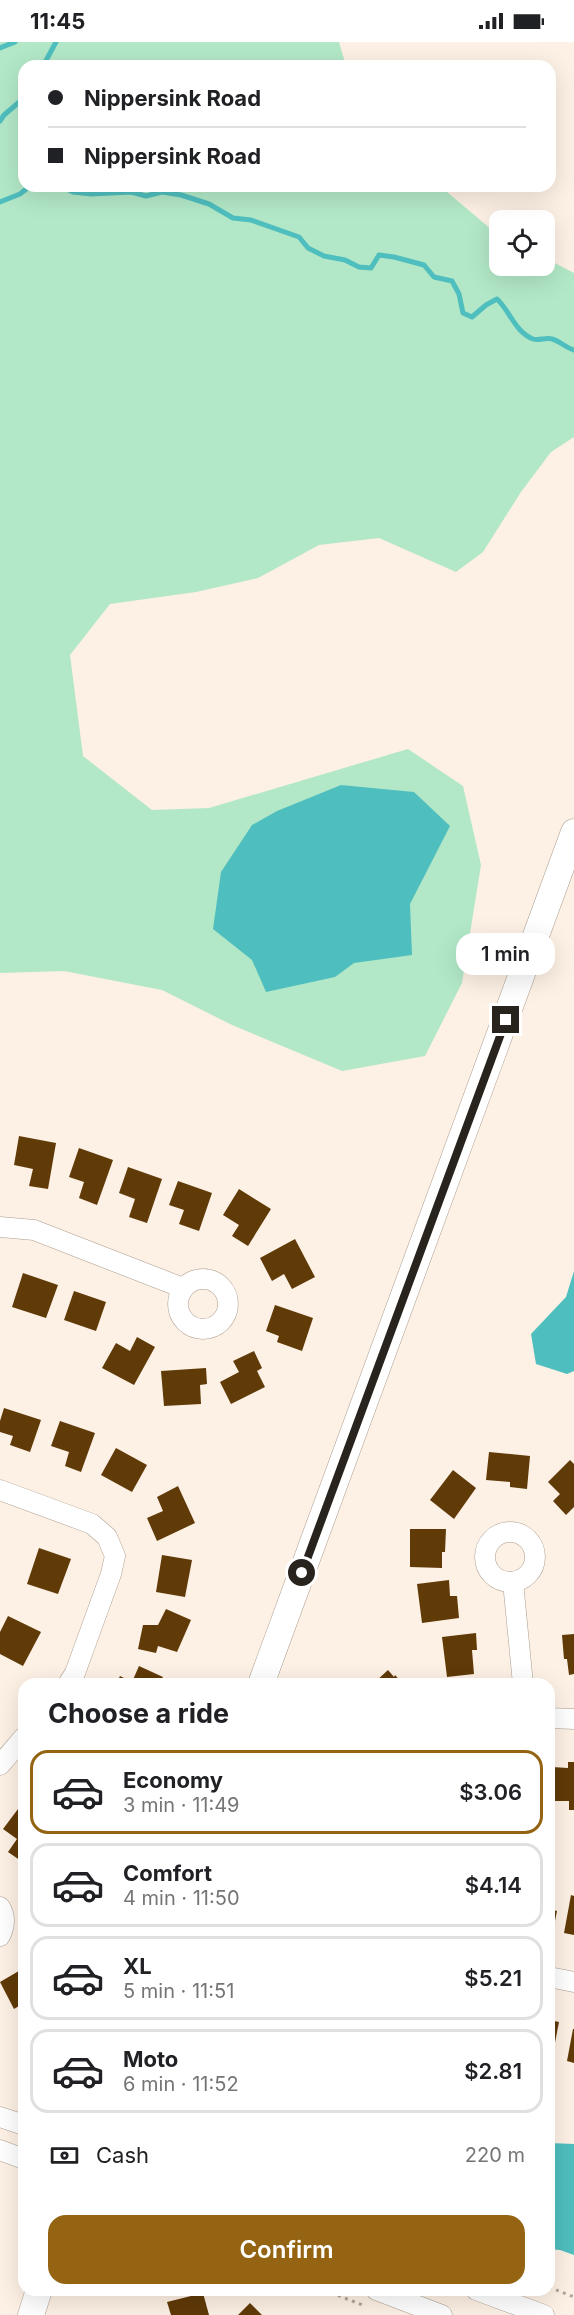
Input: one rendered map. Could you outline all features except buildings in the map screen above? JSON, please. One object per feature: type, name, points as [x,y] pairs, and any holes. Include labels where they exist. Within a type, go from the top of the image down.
[{"type":"street","points":[[263,1678],[574,832]]},
{"type":"street","points":[[0,1227],[34,1230],[183,1288]]},
{"type":"street","points":[[0,1490],[92,1524],[106,1538],[115,1556],[111,1574],[72,1678]]},
{"type":"street","points":[[513,1582],[522,1678]]},
{"type":"street","points":[[555,1718],[574,1719]]},
{"type":"street","points":[[0,1765],[18,1744]]},
{"type":"street","points":[[0,1907],[4,1917],[4,1926],[0,1936]]},
{"type":"street","points":[[555,1978],[574,1982]]},
{"type":"street","points":[[0,2116],[18,2123]]},
{"type":"street","points":[[0,2150],[18,2157]]},
{"type":"street","points":[[31,2315],[37,2296]]},
{"type":"street","points":[[492,2296],[544,2315]]},
{"type":"street","points":[[372,2299],[442,2315]]},
{"type":"path","points":[[555,2289],[574,2297]]},
{"type":"path","points":[[356,2296],[372,2299]]},
{"type":"green space","points":[[0,42],[339,42],[344,60],[18,60],[18,192],[447,192],[489,228],[489,276],[555,276],[555,263],[574,273],[574,437],[551,452],[521,492],[483,552],[456,572],[379,538],[319,545],[258,578],[196,592],[110,604],[70,655],[83,756],[152,810],[209,808],[408,749],[463,786],[481,865],[462,983],[425,1056],[342,1071],[232,1025],[162,990],[64,971],[0,973]]},
{"type":"water","points":[[341,785],[414,792],[450,826],[410,904],[412,955],[354,963],[335,977],[266,992],[252,960],[213,929],[221,872],[252,825],[277,811]]},
{"type":"water","points":[[574,1271],[574,1371],[567,1374],[536,1364],[531,1334],[566,1297]]},
{"type":"water","points":[[555,2143],[574,2144],[574,2255],[555,2250]]},
{"type":"waterway","points":[[0,48],[15,42]]},
{"type":"waterway","points":[[46,60],[56,42]]},
{"type":"waterway","points":[[0,121],[18,103]]},
{"type":"waterway","points":[[0,202],[22,192]]},
{"type":"waterway","points":[[73,192],[91,194],[131,192]]},
{"type":"waterway","points":[[131,192],[146,196],[162,192]]},
{"type":"waterway","points":[[162,192],[209,204],[233,218],[251,220],[299,237],[308,248],[324,256],[345,260],[359,267],[371,268],[379,255],[424,265],[434,277],[452,281],[459,294],[463,313],[472,317],[497,299],[527,336],[533,339],[552,339],[574,350]]},
{"type":"route","points":[[302,1573],[506,1020]]}]
